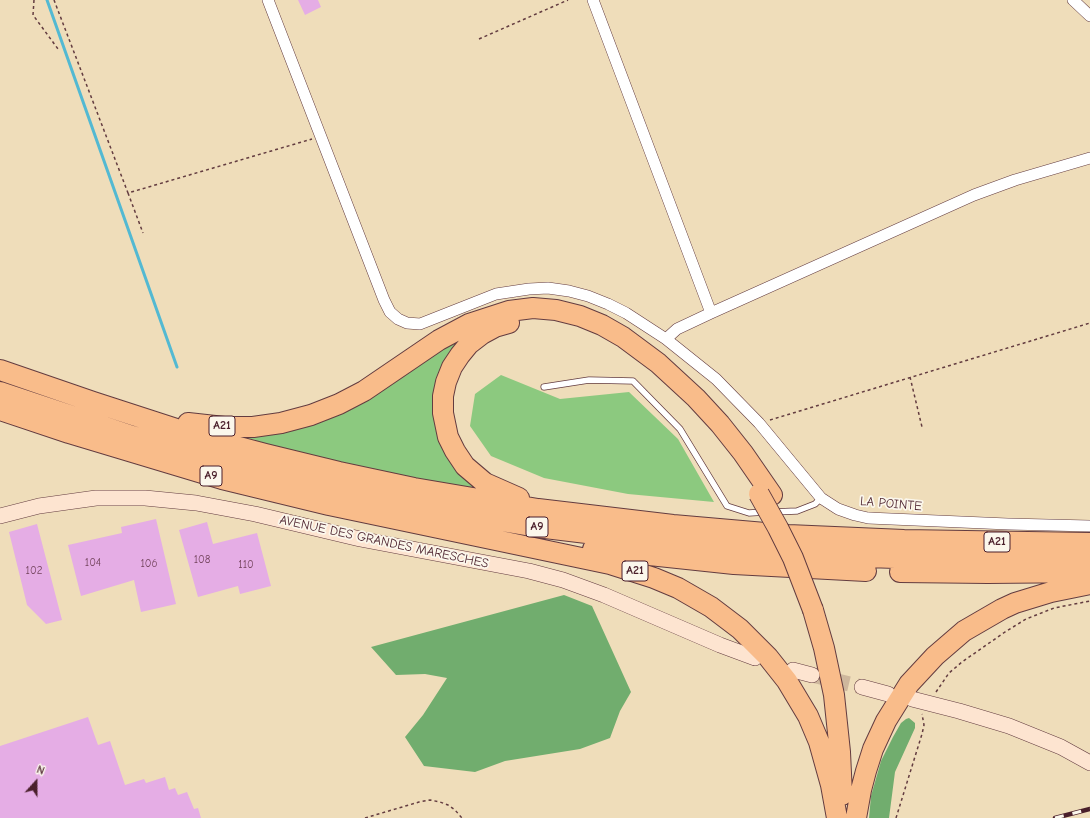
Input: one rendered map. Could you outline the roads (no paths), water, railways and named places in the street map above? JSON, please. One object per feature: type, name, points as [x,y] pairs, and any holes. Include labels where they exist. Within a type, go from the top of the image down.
[{"type":"highway","name":"A21","points":[[93,402],[130,412],[193,424],[239,427],[268,425],[311,415],[350,398],[378,382],[439,340],[469,324],[496,314],[533,308],[556,310],[580,316],[602,325],[623,337],[658,363],[696,398],[720,424],[747,459],[765,495],[773,518],[819,611],[840,671],[847,716],[851,762],[853,818]]},
{"type":"highway","name":"A21","points":[[765,495],[701,418],[657,375],[623,349],[601,336],[580,327],[545,319],[515,321],[500,325],[488,330],[476,339],[460,355],[452,367],[446,382],[442,404],[444,421],[448,437],[455,451],[471,472],[485,483],[532,502],[599,517],[711,529],[824,537],[904,540],[1090,543]]},
{"type":"highway","points":[[0,370],[93,402],[222,443],[332,470],[480,500],[599,517]]},
{"type":"highway","name":"A9","points":[[0,392],[132,436],[270,474],[436,510],[537,527],[694,546],[812,555],[923,559],[1090,557]]},
{"type":"highway","name":"A9","points":[[0,410],[76,436],[222,479],[336,506],[427,525],[582,548],[734,564],[833,570],[930,573],[1090,572]]},
{"type":"highway","name":"A21","points":[[427,525],[627,569],[678,588],[701,600],[722,614],[750,638],[768,657],[787,681],[799,700],[808,716],[822,754],[831,785],[837,818]]},
{"type":"highway","points":[[856,818],[866,771],[873,749],[886,721],[909,684],[935,656],[964,631],[1002,609],[1015,603],[1051,592],[1090,584]]},
{"type":"highway","name":"A21","points":[[819,611],[837,720],[841,770],[841,818]]},
{"type":"main road","name":"AVENUE DES GRANDES MARESCHES","points":[[0,516],[39,506],[96,498],[145,498],[196,503],[255,514],[374,542],[529,571],[563,580],[604,594],[720,645],[755,658]]},
{"type":"main road","points":[[793,670],[812,675]]},
{"type":"main road","points":[[862,687],[888,694]]},
{"type":"main road","points":[[912,699],[1009,726],[1061,747],[1090,763]]},
{"type":"street","points":[[593,0],[711,313]]},
{"type":"street","points":[[1073,0],[1090,16]]},
{"type":"street","name":"LA POINTE","points":[[270,5],[386,305],[390,312],[398,319],[407,323],[420,324],[496,294],[529,289],[548,288],[588,296],[626,313],[666,339],[716,379],[759,423],[821,498],[847,513],[868,518],[1090,526]]},
{"type":"street","points":[[666,339],[677,329],[711,313],[974,195],[1015,180],[1090,158]]},
{"type":"lane","points":[[544,387],[589,380],[633,381],[680,429],[727,506],[750,513],[797,511],[815,504],[821,498]]},
{"type":"waterway","points":[[47,0],[177,367]]},
{"type":"tunnel","points":[[812,675],[862,687]]},
{"type":"railway","points":[[1055,818],[1090,809]]}]
